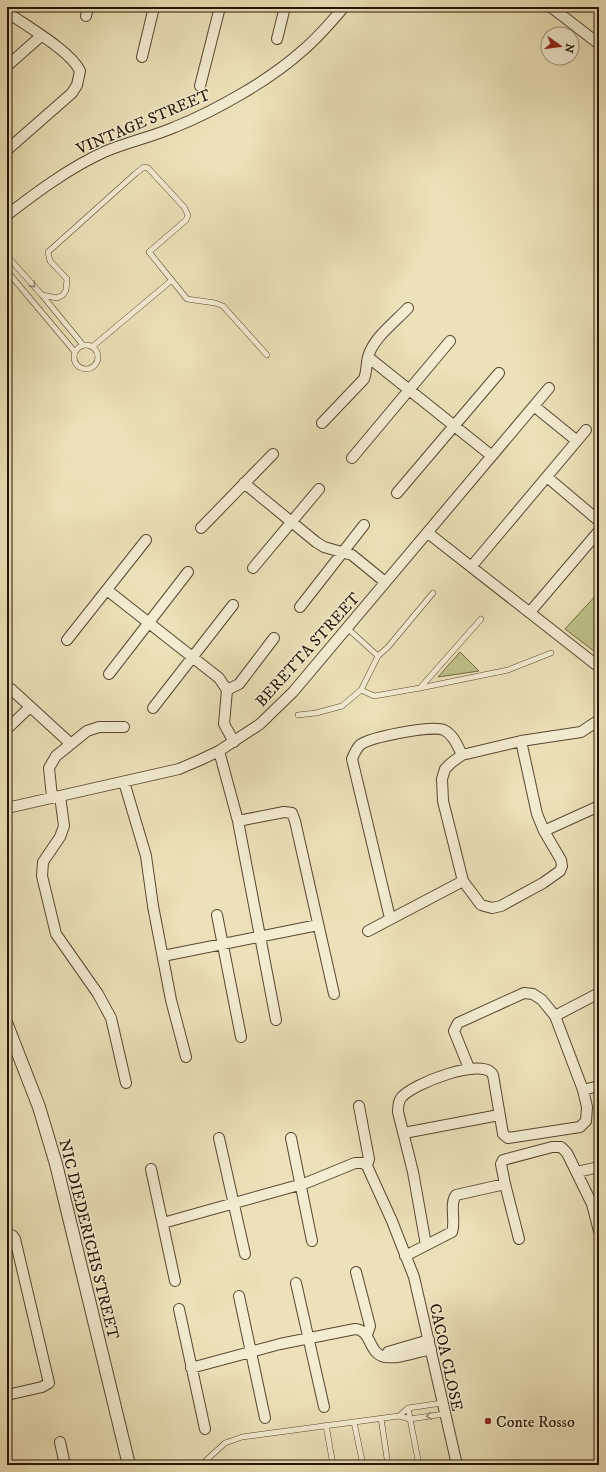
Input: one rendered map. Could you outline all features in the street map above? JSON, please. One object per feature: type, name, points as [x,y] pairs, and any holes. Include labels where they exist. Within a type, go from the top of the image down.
[{"type":"street","points":[[142,57],[154,7]]},
{"type":"street","points":[[200,86],[220,7]]},
{"type":"street","points":[[277,39],[285,7]]},
{"type":"street","name":"VINTAGE STREET","points":[[7,215],[74,167],[103,152],[175,127],[254,85],[302,52],[344,7]]},
{"type":"street","points":[[552,7],[599,44]]},
{"type":"street","points":[[7,12],[75,62],[80,71],[80,77],[72,93],[7,150]]},
{"type":"street","points":[[7,66],[41,36]]},
{"type":"street","points":[[322,423],[364,378],[368,357],[381,336],[408,308]]},
{"type":"street","points":[[352,458],[409,388],[450,341]]},
{"type":"street","points":[[368,357],[409,388],[492,456]]},
{"type":"street","points":[[397,493],[499,372]]},
{"type":"street","name":"BERETTA STREET","points":[[7,808],[179,769],[219,751],[260,724],[278,708],[428,533],[549,388]]},
{"type":"street","points":[[534,406],[577,441]]},
{"type":"street","points":[[471,567],[586,430]]},
{"type":"street","points":[[201,528],[273,454]]},
{"type":"street","points":[[547,477],[599,521]]},
{"type":"street","points":[[244,484],[324,547],[352,555],[386,582]]},
{"type":"street","points":[[253,568],[319,489]]},
{"type":"street","points":[[300,607],[364,525]]},
{"type":"street","points":[[530,612],[599,531]]},
{"type":"street","points":[[428,533],[599,667]]},
{"type":"street","points":[[67,640],[146,540]]},
{"type":"street","points":[[109,674],[188,572]]},
{"type":"street","points":[[107,590],[219,678],[227,690],[223,716],[224,724],[234,742]]},
{"type":"street","points":[[153,708],[233,606]]},
{"type":"street","points":[[227,690],[239,684],[274,638]]},
{"type":"street","points":[[11,690],[71,744]]},
{"type":"street","points":[[7,729],[30,707]]},
{"type":"street","points":[[521,741],[536,810],[544,831],[562,860],[562,866],[560,871],[543,883],[501,906],[492,908],[481,905],[463,881],[443,801],[442,786],[445,770],[451,763],[462,755],[521,741],[581,732],[599,720]]},
{"type":"street","points":[[124,727],[93,728],[87,731],[56,756],[49,768],[64,826],[60,837],[43,862],[42,876],[56,934],[98,994],[111,1018],[126,1083]]},
{"type":"street","points":[[390,918],[352,759],[355,752],[366,742],[416,730],[439,728],[452,736],[462,755]]},
{"type":"street","points":[[219,751],[238,822],[276,1020]]},
{"type":"street","points":[[124,782],[146,856],[171,1000],[186,1057]]},
{"type":"street","points":[[544,831],[599,806]]},
{"type":"street","points":[[238,822],[284,812],[292,813],[334,994]]},
{"type":"street","points":[[368,931],[390,918],[463,881]]},
{"type":"street","points":[[217,915],[241,1037]]},
{"type":"street","points":[[163,956],[260,938],[318,925]]},
{"type":"street","points":[[426,1245],[404,1133],[398,1112],[399,1103],[402,1097],[421,1084],[469,1068],[483,1068],[491,1071],[503,1134],[508,1138],[580,1127],[585,1124],[588,1117],[583,1090],[556,1016],[539,997],[533,994],[524,993],[458,1023],[454,1031],[469,1068]]},
{"type":"street","points":[[556,1016],[599,993]]},
{"type":"street","name":"NIC DIEDERICHS STREET","points":[[7,1025],[39,1107],[56,1164],[129,1465]]},
{"type":"street","points":[[583,1090],[599,1086]]},
{"type":"street","points":[[163,1223],[301,1184],[355,1162],[363,1163],[367,1166],[369,1159],[359,1106]]},
{"type":"street","points":[[404,1133],[499,1115]]},
{"type":"street","points":[[219,1138],[245,1254]]},
{"type":"street","points":[[291,1138],[312,1241]]},
{"type":"street","points":[[519,1239],[501,1164],[503,1160],[552,1146],[564,1148],[592,1204],[599,1231]]},
{"type":"street","name":"CACOA CLOSE","points":[[367,1166],[392,1221],[416,1284],[444,1414],[457,1465]]},
{"type":"street","points":[[577,1172],[599,1167]]},
{"type":"street","points":[[151,1169],[175,1281]]},
{"type":"street","points":[[405,1256],[452,1232],[454,1225],[453,1201],[456,1196],[505,1184]]},
{"type":"street","points":[[7,1233],[15,1239],[49,1383],[42,1387],[7,1395]]},
{"type":"street","points":[[356,1272],[370,1326],[367,1335]]},
{"type":"street","points":[[296,1283],[324,1407]]},
{"type":"street","points":[[239,1296],[265,1418]]},
{"type":"street","points":[[178,1309],[205,1429]]},
{"type":"street","points":[[191,1368],[355,1329],[362,1330],[367,1335],[373,1348],[381,1356],[396,1356],[430,1344]]},
{"type":"street","points":[[60,1442],[65,1465]]},
{"type":"lane","points":[[42,295],[57,298],[63,296],[66,290],[67,280],[50,261],[48,252],[106,199],[144,168],[152,170],[187,211],[186,220],[149,252],[188,298],[223,306],[267,355]]},
{"type":"lane","points":[[7,256],[42,295],[83,346]]},
{"type":"lane","points":[[7,271],[75,352],[74,357],[77,364],[82,368],[89,368],[95,364],[98,358],[97,352],[92,347],[83,346],[75,352]]},
{"type":"lane","points":[[92,347],[172,280]]},
{"type":"lane","points":[[298,715],[316,713],[342,706],[361,690],[378,656],[388,647],[433,593]]},
{"type":"lane","points":[[420,688],[481,619]]},
{"type":"lane","points":[[346,628],[378,656]]},
{"type":"lane","points":[[361,690],[374,696],[420,688],[508,670],[551,653]]},
{"type":"lane","points":[[399,1416],[408,1408],[442,1403]]},
{"type":"lane","points":[[408,1408],[419,1465]]},
{"type":"lane","points":[[201,1465],[216,1449],[234,1439],[380,1418],[399,1416],[410,1419],[444,1414]]},
{"type":"lane","points":[[380,1418],[388,1465]]},
{"type":"lane","points":[[354,1422],[363,1465]]},
{"type":"lane","points":[[326,1426],[333,1465]]},
{"type":"green space","points":[[599,592],[599,655],[565,629]]},
{"type":"green space","points":[[460,652],[479,671],[438,677]]},
{"type":"place","name":"Conte Rosso","points":[[488,1421]]}]
